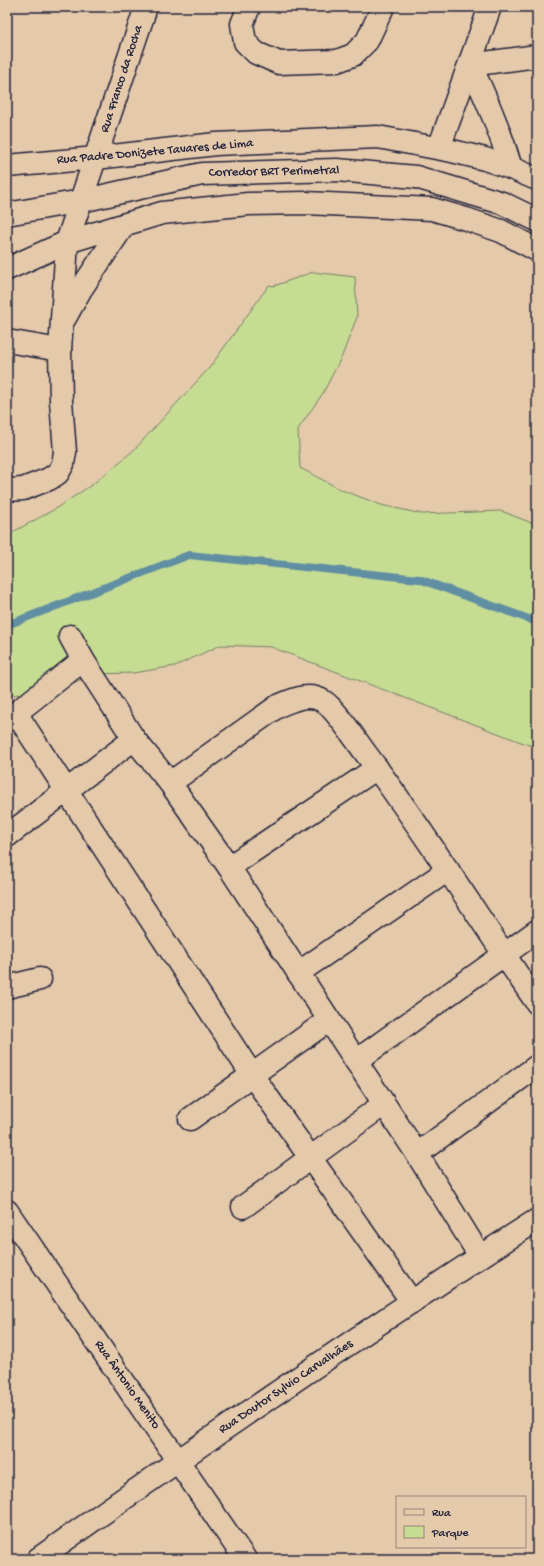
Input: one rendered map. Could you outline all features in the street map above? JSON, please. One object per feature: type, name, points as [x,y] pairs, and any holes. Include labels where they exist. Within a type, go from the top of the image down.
[{"type":"street","name":"Rua Franco da Rocha","points":[[7,490],[23,488],[50,479],[58,473],[63,464],[65,452],[61,401],[60,350],[63,323],[67,242],[146,7]]},
{"type":"street","points":[[249,7],[242,24],[245,42],[256,53],[279,63],[337,61],[353,54],[367,40],[383,7]]},
{"type":"street","points":[[439,148],[470,66],[490,7]]},
{"type":"street","points":[[470,66],[537,56]]},
{"type":"street","points":[[470,66],[486,97],[498,126],[511,168]]},
{"type":"street","name":"Rua Padre Donizete Tavares de Lima","points":[[7,166],[96,158],[216,144],[378,137],[439,148],[485,159],[537,179]]},
{"type":"street","name":"Corredor BRT Perimetral","points":[[7,214],[81,201],[202,174],[337,170],[416,177],[502,203],[537,220]]},
{"type":"street","points":[[7,269],[67,242],[162,213],[248,204],[306,203],[432,209],[501,231],[537,250]]},
{"type":"street","points":[[63,323],[94,270],[124,225]]},
{"type":"street","points":[[7,341],[60,350]]},
{"type":"street","points":[[70,636],[83,660],[134,739],[170,784],[229,867],[417,1154],[480,1256]]},
{"type":"street","points":[[83,660],[11,716],[67,791],[252,1075],[412,1302]]},
{"type":"street","points":[[170,784],[278,706],[298,698],[310,696],[324,702],[339,717],[377,768],[448,870],[537,1003]]},
{"type":"street","points":[[7,836],[134,739]]},
{"type":"street","points":[[229,867],[377,768]]},
{"type":"street","points":[[298,973],[448,870]]},
{"type":"street","points":[[356,1061],[537,931]]},
{"type":"street","points":[[7,987],[40,979]]},
{"type":"street","points":[[190,1119],[329,1020]]},
{"type":"street","points":[[417,1154],[537,1066]]},
{"type":"street","points":[[243,1207],[384,1104]]},
{"type":"street","name":"Rua Ântonio Menito","points":[[7,1211],[245,1559]]},
{"type":"street","name":"Rua Doutor Sylvio Carvalhães","points":[[38,1559],[178,1460],[480,1256],[537,1220]]},
{"type":"green space","points":[[313,272],[355,277],[357,317],[342,356],[323,393],[298,429],[300,468],[342,490],[381,505],[422,514],[501,511],[537,525],[537,746],[529,745],[271,647],[221,645],[175,666],[133,673],[93,674],[53,692],[7,695],[7,540],[13,532],[55,509],[93,484],[134,450],[210,367],[269,285],[274,286]]},
{"type":"waterway","points":[[7,625],[189,555],[419,579],[537,622]]}]
